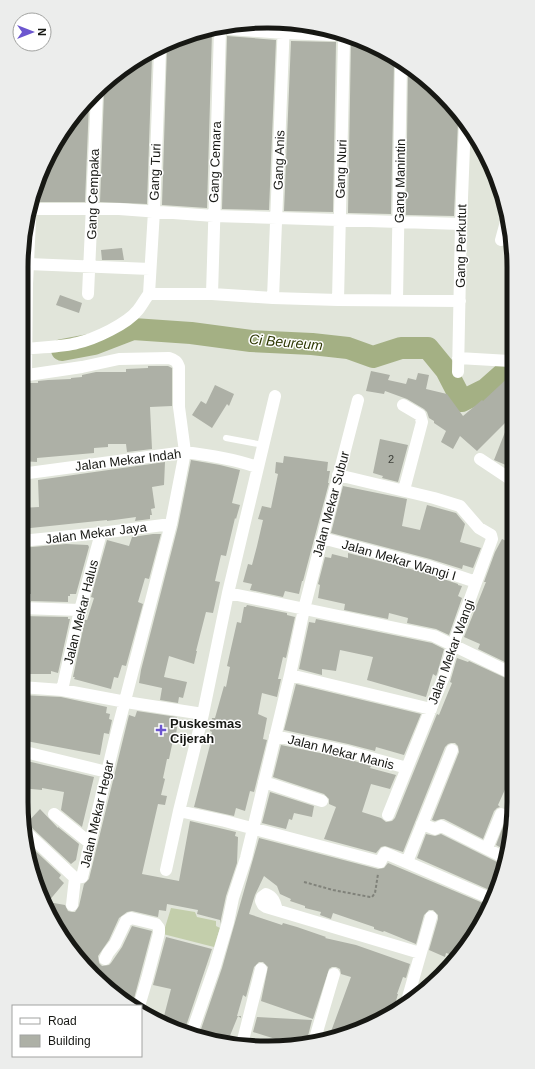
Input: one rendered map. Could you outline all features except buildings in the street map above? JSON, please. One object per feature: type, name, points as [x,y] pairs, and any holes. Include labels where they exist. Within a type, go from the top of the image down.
[{"type":"street","points":[[261,28],[271,28]]},
{"type":"street","name":"Gang Anis","points":[[273,298],[284,29]]},
{"type":"street","name":"Gang Cemara","points":[[212,294],[220,33]]},
{"type":"street","name":"Gang Nuri","points":[[338,300],[344,41]]},
{"type":"street","name":"Gang Turi","points":[[149,294],[154,211],[160,54]]},
{"type":"street","name":"Gang Manintin","points":[[397,300],[402,69]]},
{"type":"street","name":"Gang Cempaka","points":[[88,294],[97,99]]},
{"type":"street","name":"Gang Perkutut","points":[[458,372],[465,131]]},
{"type":"street","points":[[35,209],[119,209],[214,216],[461,224]]},
{"type":"street","points":[[501,240],[504,230]]},
{"type":"street","points":[[28,264],[150,269]]},
{"type":"street","points":[[28,350],[76,344],[108,330],[126,320],[138,310],[149,294],[212,294],[338,300],[460,301]]},
{"type":"street","points":[[458,358],[507,361]]},
{"type":"street","name":"Jalan Mekar Hegar","points":[[28,373],[82,367],[119,359],[174,359],[177,361],[179,367],[179,407],[185,452],[171,524],[107,772],[83,875],[79,878],[75,878],[31,836]]},
{"type":"street","points":[[166,870],[203,714],[228,593],[275,396]]},
{"type":"street","name":"Jalan Mekar Subur","points":[[193,1029],[221,944],[233,898],[246,858],[290,675],[304,609],[358,400]]},
{"type":"street","points":[[338,476],[404,490],[422,422],[420,415],[403,405]]},
{"type":"street","name":"Jalan Mekar Indah","points":[[28,473],[185,452],[241,461],[258,467]]},
{"type":"street","points":[[480,459],[507,477]]},
{"type":"street","name":"Jalan Mekar Wangi","points":[[388,815],[444,676],[453,645],[492,542],[491,535],[479,528],[460,506],[404,490]]},
{"type":"street","name":"Jalan Mekar Jaya","points":[[28,540],[171,524]]},
{"type":"street","name":"Jalan Mekar Halus","points":[[62,690],[80,610],[101,533]]},
{"type":"street","name":"Jalan Mekar Wangi I","points":[[322,538],[428,566],[476,582]]},
{"type":"street","points":[[228,593],[434,636],[507,671]]},
{"type":"street","points":[[28,608],[80,610]]},
{"type":"street","points":[[290,675],[430,709]]},
{"type":"street","points":[[28,687],[62,690],[203,714]]},
{"type":"street","name":"Jalan Mekar Manis","points":[[275,736],[346,751],[407,768]]},
{"type":"street","points":[[407,862],[452,750]]},
{"type":"street","points":[[28,753],[107,772]]},
{"type":"street","points":[[264,782],[322,802]]},
{"type":"street","points":[[179,811],[226,821],[380,862],[385,853],[487,897]]},
{"type":"street","points":[[54,814],[90,843]]},
{"type":"street","points":[[487,848],[501,814]]},
{"type":"street","points":[[422,824],[435,829],[442,826],[463,838],[500,856]]},
{"type":"street","points":[[72,905],[75,878]]},
{"type":"street","points":[[277,910],[420,953]]},
{"type":"street","points":[[409,995],[430,916]]},
{"type":"street","points":[[105,959],[115,944],[128,918],[156,924],[159,928],[159,933],[148,979],[140,1004]]},
{"type":"street","points":[[245,1040],[261,969]]},
{"type":"street","points":[[316,1036],[334,974]]},
{"type":"lane","points":[[226,438],[263,446]]},
{"type":"path","points":[[304,882],[333,890],[372,897],[375,893],[380,862]]},
{"type":"green space","points":[[171,908],[195,912],[197,917],[216,921],[216,926],[220,928],[214,947],[163,934]]},
{"type":"waterway","name":"Ci Beureum","points":[[62,350],[94,344],[133,329],[191,333],[251,341],[312,344],[348,348],[373,357],[401,348],[428,348],[446,370],[462,401],[486,389],[507,370]]},
{"type":"place","name":"Puskesmas Cijerah","points":[[161,730]]}]
